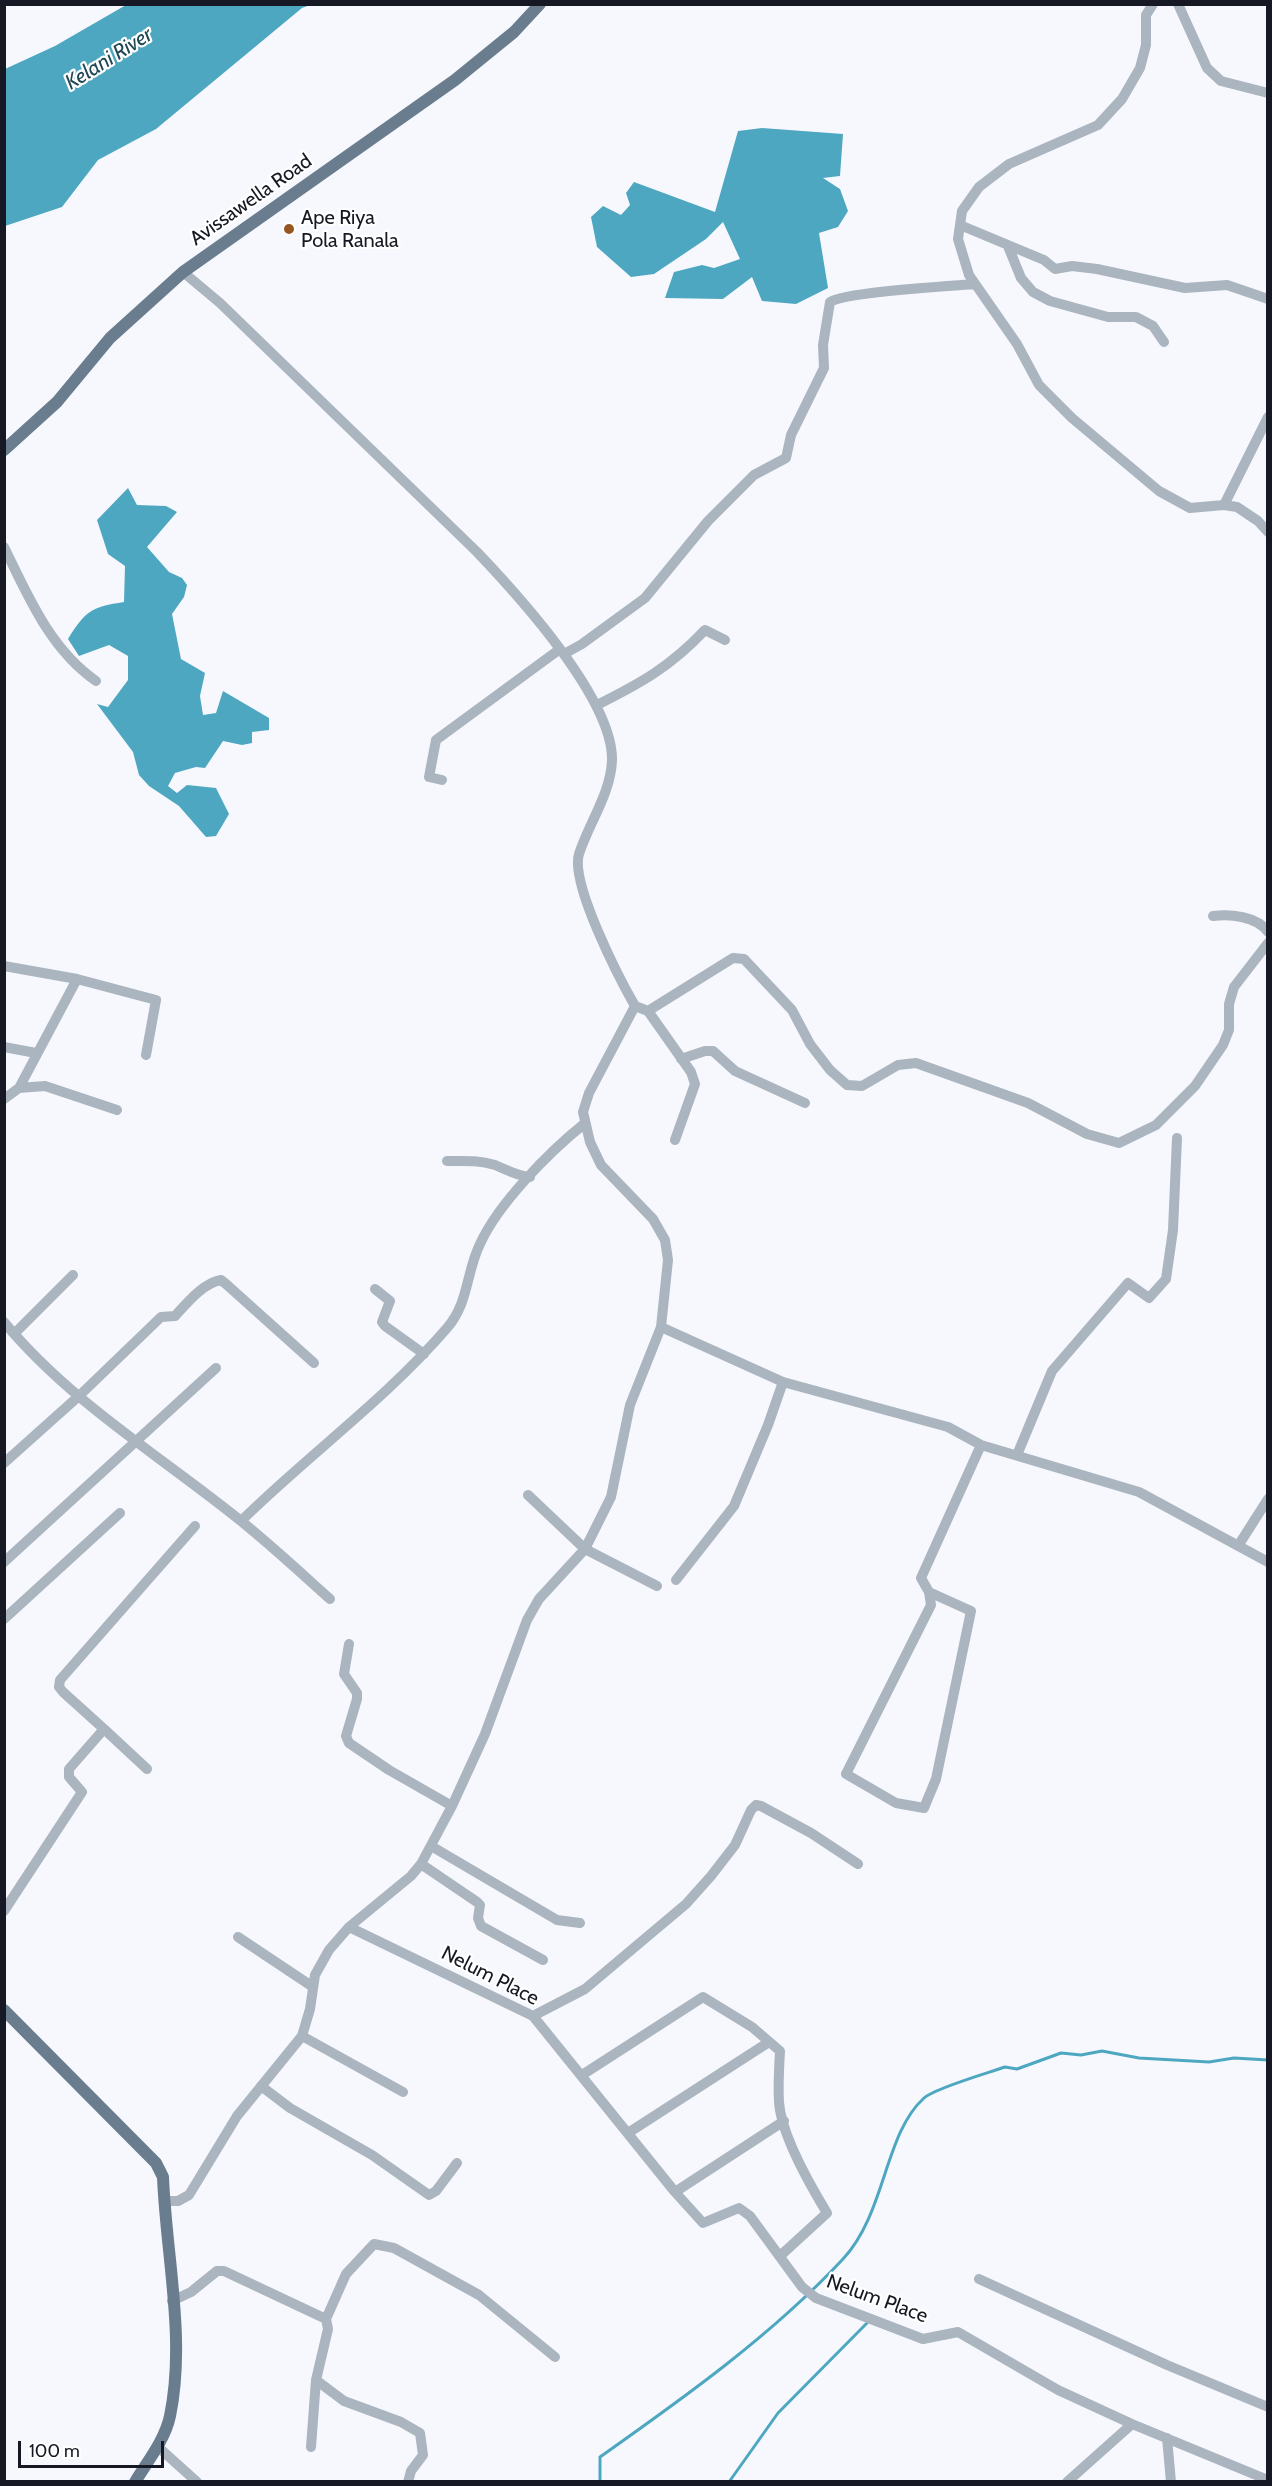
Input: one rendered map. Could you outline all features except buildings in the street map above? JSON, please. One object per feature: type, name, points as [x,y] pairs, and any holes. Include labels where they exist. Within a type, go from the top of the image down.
[{"type":"main road","name":"Avissawella Road","points":[[4,450],[57,402],[110,338],[183,272],[455,80],[514,32],[540,4]]},
{"type":"main road","points":[[6,2014],[156,2163],[163,2177],[176,2362],[169,2418],[157,2446],[135,2481]]},
{"type":"street","points":[[1153,4],[1146,15],[1146,45],[1140,68],[1122,99],[1098,125],[1009,164],[979,187],[962,211],[958,239],[969,275],[1017,344],[1039,385],[1072,418],[1160,491],[1190,508],[1224,505],[1238,507],[1258,521],[1268,532]]},
{"type":"street","points":[[1178,4],[1207,68],[1221,81],[1268,93]]},
{"type":"street","points":[[960,225],[1044,260],[1055,268],[1072,266],[1097,269],[1185,288],[1227,285],[1268,299]]},
{"type":"street","points":[[1008,246],[1021,278],[1033,292],[1050,301],[1108,317],[1136,317],[1153,326],[1164,342]]},
{"type":"street","points":[[183,272],[220,303],[477,552],[517,594],[562,651],[597,705],[612,757],[610,779],[577,861],[582,887],[615,972],[635,1006],[648,1011],[691,1072],[696,1084],[675,1140]]},
{"type":"street","points":[[442,780],[429,777],[436,740],[562,651],[582,644],[645,598],[708,520],[754,475],[786,458],[791,435],[824,368],[823,345],[830,302],[835,298],[975,284]]},
{"type":"street","points":[[1224,505],[1268,417]]},
{"type":"street","points":[[4,547],[43,623],[80,670],[96,681]]},
{"type":"street","points":[[597,705],[650,678],[681,656],[705,630],[725,640]]},
{"type":"street","points":[[1213,916],[1227,915],[1243,918],[1263,926],[1268,932]]},
{"type":"street","points":[[648,1011],[733,958],[744,959],[792,1010],[810,1044],[830,1070],[847,1085],[862,1086],[898,1065],[916,1063],[1028,1103],[1088,1134],[1119,1143],[1156,1125],[1195,1086],[1223,1045],[1229,1030],[1229,1004],[1234,987],[1268,943]]},
{"type":"street","points":[[4,966],[76,979],[156,1000],[146,1055]]},
{"type":"street","points":[[4,1099],[19,1088],[76,979]]},
{"type":"street","points":[[164,2201],[178,2201],[189,2194],[237,2116],[293,2050],[302,2036],[310,2009],[315,1976],[329,1950],[349,1927],[411,1876],[421,1864],[452,1806],[485,1734],[527,1620],[539,1599],[585,1549],[611,1497],[630,1405],[661,1327],[668,1260],[665,1240],[640,1204],[613,1180],[601,1165],[584,1124],[583,1112],[589,1094],[635,1006]]},
{"type":"street","points":[[4,1047],[36,1053]]},
{"type":"street","points":[[681,1059],[705,1051],[713,1051],[735,1071],[805,1103]]},
{"type":"street","points":[[19,1088],[45,1086],[117,1110]]},
{"type":"street","points":[[241,1521],[424,1354],[456,1316],[466,1297],[478,1246],[490,1224],[562,1142],[584,1124]]},
{"type":"street","points":[[1017,1455],[1052,1371],[1128,1283],[1149,1298],[1166,1279],[1173,1230],[1177,1138]]},
{"type":"street","points":[[447,1161],[483,1163],[518,1176],[530,1177]]},
{"type":"street","points":[[14,1335],[73,1275]]},
{"type":"street","points":[[4,1463],[80,1395],[161,1317],[175,1316],[206,1285],[221,1280],[314,1363]]},
{"type":"street","points":[[375,1289],[390,1301],[382,1323],[424,1354]]},
{"type":"street","points":[[4,1322],[14,1335],[80,1395],[136,1442],[241,1521],[330,1599]]},
{"type":"street","points":[[661,1327],[783,1382],[948,1427],[981,1445],[1139,1492],[1268,1562]]},
{"type":"street","points":[[4,1562],[216,1368]]},
{"type":"street","points":[[676,1580],[734,1506],[768,1425],[783,1382]]},
{"type":"street","points":[[929,1592],[971,1611],[936,1779],[924,1808],[896,1803],[846,1774],[931,1605],[929,1592],[921,1578],[981,1445]]},
{"type":"street","points":[[528,1495],[585,1549],[657,1586]]},
{"type":"street","points":[[1238,1546],[1268,1499]]},
{"type":"street","points":[[4,1619],[120,1513]]},
{"type":"street","points":[[147,1769],[63,1692],[59,1687],[60,1680],[195,1526]]},
{"type":"street","points":[[349,1644],[344,1674],[357,1693],[357,1699],[346,1736],[349,1743],[381,1766],[452,1806]]},
{"type":"street","points":[[4,1911],[82,1792],[69,1778],[69,1769],[104,1729]]},
{"type":"street","points":[[533,2016],[585,1989],[686,1904],[735,1845],[751,1810],[756,1805],[762,1806],[810,1833],[858,1864]]},
{"type":"street","points":[[431,1846],[556,1920],[580,1923]]},
{"type":"street","points":[[421,1864],[477,1902],[481,1910],[478,1918],[481,1926],[543,1960]]},
{"type":"street","name":"Nelum Place","points":[[349,1927],[533,2016],[675,2192],[703,2223],[739,2208],[750,2216],[802,2287],[816,2298],[923,2339],[958,2332],[1058,2390],[1132,2424],[1268,2480]]},
{"type":"street","points":[[238,1937],[313,1987]]},
{"type":"street","points":[[582,2075],[703,1997],[752,2027],[780,2051],[779,2104],[783,2121],[806,2178],[827,2213],[780,2256]]},
{"type":"street","points":[[302,2036],[403,2092]]},
{"type":"street","points":[[628,2133],[769,2042]]},
{"type":"street","points":[[261,2086],[290,2108],[372,2155],[429,2194],[436,2191],[457,2163]]},
{"type":"street","points":[[675,2192],[783,2121]]},
{"type":"street","points":[[311,2447],[316,2380],[328,2329],[326,2319],[346,2274],[374,2244],[394,2248],[479,2295],[555,2357]]},
{"type":"street","points":[[172,2301],[191,2292],[217,2271],[224,2271],[326,2319]]},
{"type":"street","points":[[980,2279],[1167,2365],[1268,2407]]},
{"type":"street","points":[[316,2380],[344,2401],[401,2422],[420,2433],[423,2455],[411,2471],[408,2481]]},
{"type":"street","points":[[1066,2481],[1132,2424]]},
{"type":"street","points":[[1167,2439],[1171,2481]]},
{"type":"street","points":[[157,2446],[197,2481]]},
{"type":"water","name":"Kelani River","points":[[126,5],[310,5],[302,8],[156,129],[98,160],[62,207],[5,226],[5,69],[55,46]]},
{"type":"water","points":[[762,128],[843,134],[840,176],[823,178],[840,189],[848,211],[838,227],[819,233],[828,288],[796,304],[762,301],[752,277],[723,299],[665,298],[674,272],[702,265],[714,268],[740,259],[723,222],[706,239],[654,274],[631,277],[597,247],[591,217],[603,206],[621,215],[630,205],[626,193],[634,182],[715,212],[738,131]]},
{"type":"water","points":[[128,488],[137,505],[166,506],[177,512],[147,547],[169,572],[182,578],[187,585],[184,597],[172,614],[181,659],[205,673],[200,696],[203,715],[216,713],[223,691],[269,718],[269,730],[252,732],[252,743],[242,745],[223,741],[205,768],[196,767],[175,773],[168,786],[177,793],[187,785],[216,788],[229,814],[216,836],[206,837],[179,806],[149,786],[139,775],[133,752],[97,704],[108,707],[128,680],[128,656],[109,645],[79,656],[68,639],[85,616],[97,608],[124,602],[125,566],[108,554],[97,520]]},
{"type":"waterway","points":[[600,2482],[600,2457],[727,2364],[787,2314],[843,2259],[868,2220],[892,2153],[911,2113],[930,2094],[1005,2067],[1017,2069],[1061,2053],[1081,2055],[1102,2051],[1139,2058],[1209,2062],[1234,2058],[1268,2060]]},
{"type":"waterway","points":[[729,2482],[778,2413],[868,2322]]},
{"type":"place","name":"Ape Riya Pola Ranala","points":[[289,229]]}]
